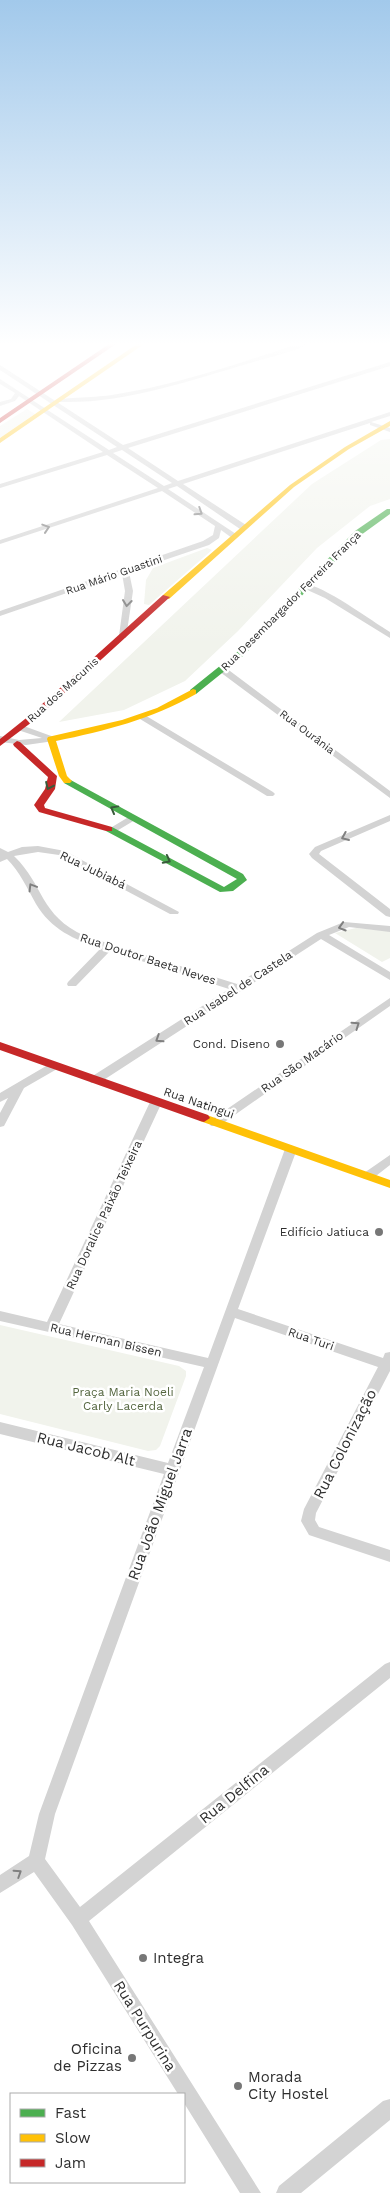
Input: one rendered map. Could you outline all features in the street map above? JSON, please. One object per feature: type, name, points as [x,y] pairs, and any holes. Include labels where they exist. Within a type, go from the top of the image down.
[{"type":"main road","name":"Rua dos Macunis","points":[[2,741],[21,728],[243,527],[320,466],[357,444]]},
{"type":"main road","name":"Rua Desembargador Ferreira França","points":[[51,739],[88,732],[143,717],[191,694],[223,670],[360,531],[390,511]]},
{"type":"main road","points":[[17,744],[23,753],[47,769],[53,776],[50,789],[41,800],[40,808],[112,830],[223,890],[230,889],[242,880],[240,876],[223,866],[66,781],[51,739]]},
{"type":"main road","name":"Rua Natingui","points":[[0,1046],[390,1184]]},
{"type":"street","points":[[95,444],[235,536]]},
{"type":"street","points":[[117,444],[243,527]]},
{"type":"street","points":[[0,486],[135,444]]},
{"type":"street","points":[[0,542],[301,444]]},
{"type":"street","name":"Rua Mário Guastini","points":[[0,614],[206,542],[216,536],[219,526]]},
{"type":"street","points":[[123,636],[129,591],[125,571]]},
{"type":"street","points":[[306,586],[328,596],[390,636]]},
{"type":"street","name":"Rua Ourânia","points":[[223,670],[390,795]]},
{"type":"street","points":[[143,717],[270,794]]},
{"type":"street","points":[[21,728],[51,739]]},
{"type":"street","name":"Rua Desembargador Ferreira França","points":[[2,741],[28,744],[51,739]]},
{"type":"street","points":[[112,830],[132,818]]},
{"type":"street","points":[[390,818],[318,849],[314,854],[390,914]]},
{"type":"street","name":"Rua Jubiabá","points":[[3,855],[41,849],[62,853],[174,912]]},
{"type":"street","name":"Rua Doutor Baeta Neves","points":[[3,855],[24,874],[54,922],[67,931],[108,947],[237,988]]},
{"type":"street","name":"Rua Isabel de Castela","points":[[95,1080],[320,935],[348,924],[390,929]]},
{"type":"street","points":[[320,935],[390,978]]},
{"type":"street","points":[[72,984],[108,947]]},
{"type":"street","name":"Rua São Macário","points":[[215,1123],[390,1001]]},
{"type":"street","points":[[0,1098],[53,1066]]},
{"type":"street","points":[[0,1123],[19,1088]]},
{"type":"street","name":"Rua Doralice Paixão Teixeira","points":[[51,1327],[156,1102]]},
{"type":"street","name":"Rua João Miguel Jarra","points":[[36,1861],[47,1814],[233,1312],[291,1149]]},
{"type":"street","points":[[368,1176],[390,1159]]},
{"type":"street","name":"Rua Turi","points":[[233,1312],[388,1363]]},
{"type":"street","name":"Rua Herman Bissen","points":[[0,1316],[213,1364]]},
{"type":"street","name":"Rua Colonização","points":[[388,1363],[309,1513],[308,1521],[314,1530],[390,1556]]},
{"type":"street","name":"Rua Jacob Alt","points":[[1,1432],[173,1470]]},
{"type":"street","name":"Rua Delfina","points":[[78,1919],[390,1669]]},
{"type":"street","points":[[0,1885],[36,1861]]},
{"type":"street","name":"Rua Purpurina","points":[[36,1861],[78,1919],[251,2193]]},
{"type":"street","points":[[286,2193],[390,2108]]},
{"type":"green space","points":[[374,444],[390,444],[390,499],[370,506],[317,548],[238,631],[185,681],[124,710],[59,722],[312,484]]},
{"type":"green space","points":[[207,548],[212,550],[149,605],[144,604],[146,580],[153,568]]},
{"type":"green space","points":[[356,928],[390,931],[390,958],[382,962],[335,933]]},
{"type":"green space","name":"Praça Maria Noeli Carly Lacerda","points":[[0,1325],[179,1366],[186,1371],[186,1376],[160,1446],[156,1450],[148,1451],[0,1414]]},
{"type":"traffic: fast","points":[[193,692],[239,655],[358,533],[390,511]]},
{"type":"traffic: fast","points":[[67,781],[240,876],[242,880],[230,889],[223,890],[109,829]]},
{"type":"traffic: slow","points":[[166,597],[292,486],[353,444]]},
{"type":"traffic: slow","points":[[67,781],[63,776],[51,739],[125,722],[160,709],[193,692]]},
{"type":"traffic: slow","points":[[204,1118],[390,1184]]},
{"type":"traffic: jam","points":[[0,743],[33,717],[166,597]]},
{"type":"traffic: jam","points":[[17,744],[53,776],[50,789],[39,805],[42,810],[109,829]]},
{"type":"traffic: jam","points":[[0,1046],[204,1118]]},
{"type":"place","name":"Cond. Diseno","points":[[280,1044]]},
{"type":"place","name":"Edifício Jatiuca","points":[[379,1232]]},
{"type":"place","name":"Integra","points":[[143,1958]]},
{"type":"place","name":"Oficina de Pizzas","points":[[132,2058]]},
{"type":"place","name":"Morada City Hostel","points":[[238,2086]]}]
